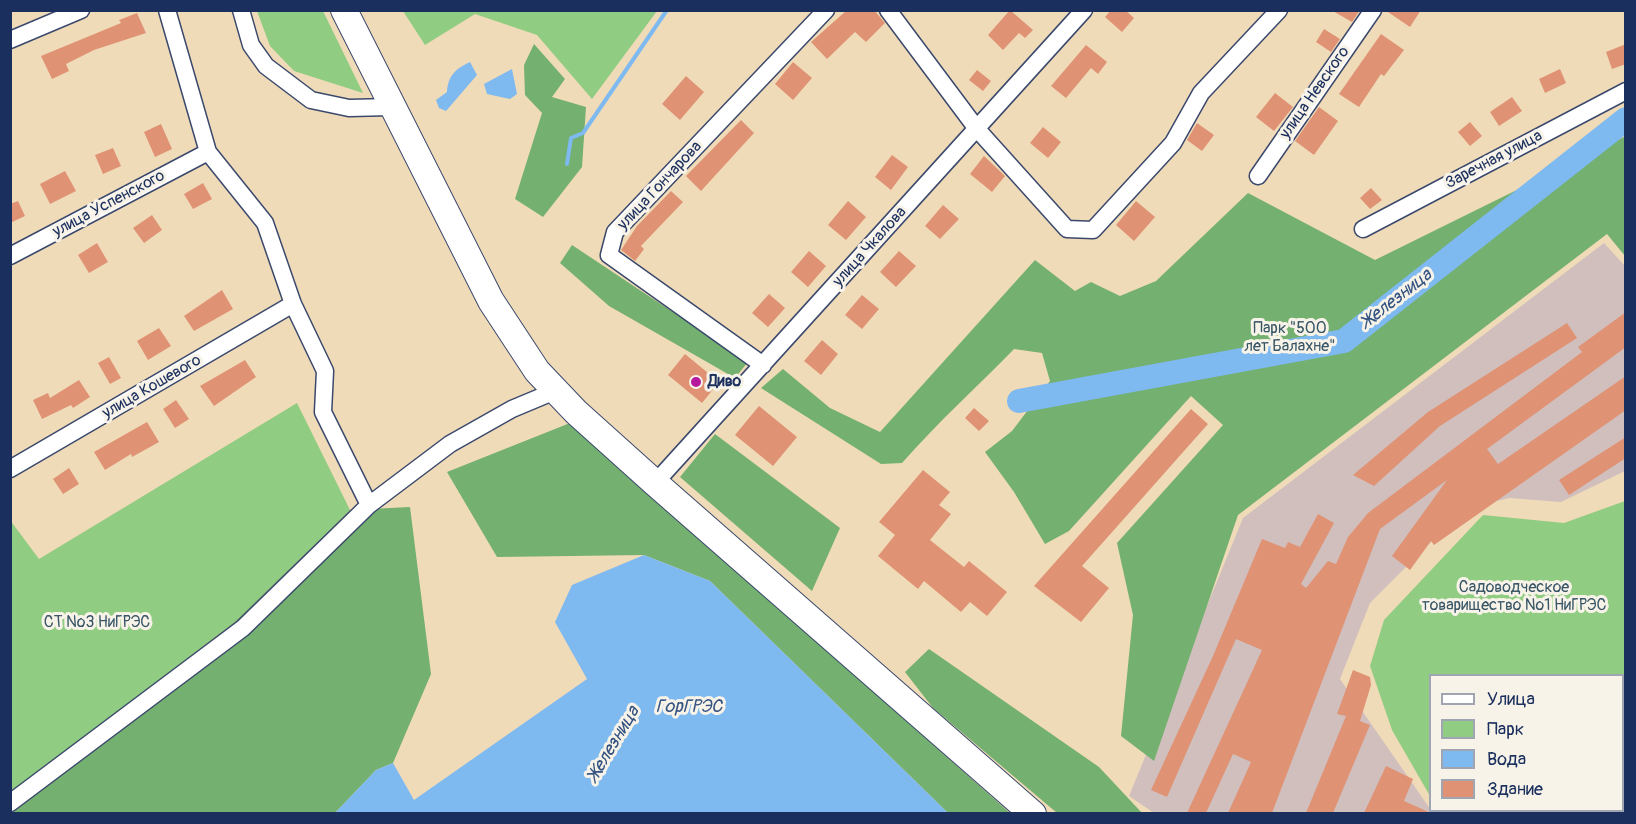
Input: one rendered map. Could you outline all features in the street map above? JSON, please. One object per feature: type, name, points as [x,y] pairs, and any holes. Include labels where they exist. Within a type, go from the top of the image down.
[{"type":"main road","points":[[344,10],[491,301],[520,349],[555,391],[655,483],[1033,813]]},
{"type":"street","points":[[10,40],[81,10]]},
{"type":"street","points":[[167,10],[208,152],[265,223],[293,304],[325,371],[323,411],[369,505]]},
{"type":"street","points":[[241,10],[251,45],[266,66],[311,100],[349,108],[391,107]]},
{"type":"street","name":"улица Гончарова","points":[[763,365],[609,255],[615,232],[826,10]]},
{"type":"street","points":[[888,10],[977,129],[1067,229],[1093,230],[1173,143],[1201,93],[1279,10]]},
{"type":"street","name":"улица Чкалова","points":[[655,483],[1084,10]]},
{"type":"street","name":"улица Невского","points":[[1258,176],[1372,10]]},
{"type":"street","name":"Заречная улица","points":[[1364,229],[1626,91]]},
{"type":"street","name":"улица Успенского","points":[[10,256],[208,152]]},
{"type":"street","name":"улица Кошевого","points":[[10,469],[293,304]]},
{"type":"street","points":[[10,803],[243,628],[369,505],[450,444],[512,409],[555,391]]},
{"type":"shaded area","points":[[1604,243],[1625,266],[1625,471],[1561,502],[1509,498],[1464,509],[1370,603],[1340,679],[1429,807],[1429,812],[1433,813],[1154,813],[1129,796],[1243,518]]},
{"type":"green space","points":[[257,11],[323,11],[363,93],[294,71],[270,46]]},
{"type":"green space","points":[[403,11],[657,11],[592,99],[537,35],[475,14],[425,45]]},
{"type":"green space","points":[[534,44],[565,79],[552,97],[586,107],[582,167],[543,217],[515,199],[542,113],[525,95],[524,65]]},
{"type":"green space","name":"Парк \"500 лет Балахне\"","points":[[1626,136],[1625,256],[1607,234],[1238,515],[1154,761],[1121,736],[1133,615],[1117,543],[1223,425],[1191,396],[1069,531],[1045,544],[1014,492],[985,452],[1012,431],[1050,381],[1042,353],[1014,349],[902,463],[881,464],[761,388],[783,369],[830,408],[880,432],[1035,260],[1075,291],[1091,282],[1120,296],[1156,281],[1248,193],[1375,260]]},
{"type":"green space","points":[[572,245],[748,362],[735,378],[609,306],[560,263]]},
{"type":"green space","name":"СТ №3 НиГРЭС","points":[[297,403],[350,510],[234,622],[11,795],[10,520],[39,559]]},
{"type":"green space","points":[[570,423],[1010,813],[948,813],[710,581],[644,555],[497,557],[447,472]]},
{"type":"green space","points":[[715,434],[840,528],[812,591],[680,477]]},
{"type":"green space","name":"Садоводческое товарищество №1 НиГРЭС","points":[[1625,501],[1625,813],[1442,813],[1624,812],[1624,674],[1429,674],[1429,794],[1392,730],[1370,666],[1384,620],[1483,515],[1564,523]]},
{"type":"green space","points":[[410,507],[431,674],[393,763],[376,770],[335,813],[11,814],[11,795],[234,622],[350,510]]},
{"type":"green space","points":[[929,649],[1099,767],[1142,813],[1057,813],[933,708],[905,672]]},
{"type":"water","points":[[470,62],[477,75],[446,111],[439,108],[436,100],[447,92],[453,74]]},
{"type":"water","points":[[512,69],[517,94],[510,99],[487,94],[484,84]]},
{"type":"water","name":"ГорГРЭС","points":[[644,555],[710,581],[948,813],[335,813],[376,770],[393,763],[414,800],[587,679],[555,622],[572,585]]},
{"type":"building","points":[[847,10],[874,10],[885,23],[866,42],[855,32],[827,59],[811,42]]},
{"type":"building","points":[[1010,10],[1033,30],[1025,38],[1019,33],[1003,50],[988,35]]},
{"type":"building","points":[[1111,10],[1125,10],[1134,18],[1122,32],[1105,17]]},
{"type":"building","points":[[1331,10],[1360,10],[1352,22]]},
{"type":"building","points":[[1385,10],[1421,10],[1410,27]]},
{"type":"building","points":[[137,13],[146,33],[94,50],[66,64],[69,71],[52,79],[41,56],[121,23],[119,20]]},
{"type":"building","points":[[1324,29],[1340,39],[1331,52],[1316,42]]},
{"type":"building","points":[[1381,34],[1404,50],[1384,76],[1381,74],[1359,107],[1339,94]]},
{"type":"building","points":[[1626,44],[1626,64],[1612,69],[1606,52]]},
{"type":"building","points":[[1086,45],[1107,62],[1098,74],[1091,68],[1066,98],[1051,86]]},
{"type":"building","points":[[793,62],[812,78],[793,100],[775,84]]},
{"type":"building","points":[[1560,69],[1566,83],[1545,93],[1539,79]]},
{"type":"building","points":[[977,70],[991,81],[983,91],[969,80]]},
{"type":"building","points":[[686,76],[704,92],[680,120],[662,104]]},
{"type":"building","points":[[1275,93],[1293,107],[1274,131],[1256,117]]},
{"type":"building","points":[[1512,97],[1522,111],[1499,126],[1490,112]]},
{"type":"building","points":[[1319,107],[1338,121],[1314,155],[1295,141]]},
{"type":"building","points":[[741,120],[754,133],[701,191],[686,176]]},
{"type":"building","points":[[1470,122],[1482,136],[1470,146],[1458,132]]},
{"type":"building","points":[[1197,123],[1214,135],[1202,151],[1187,140]]},
{"type":"building","points":[[161,124],[172,149],[155,157],[144,132]]},
{"type":"building","points":[[1043,127],[1061,142],[1048,158],[1030,143]]},
{"type":"building","points":[[113,148],[121,166],[103,174],[95,155]]},
{"type":"building","points":[[892,155],[908,167],[891,190],[875,177]]},
{"type":"building","points":[[984,156],[1005,176],[992,192],[970,174]]},
{"type":"building","points":[[65,171],[76,191],[50,204],[40,184]]},
{"type":"building","points":[[203,183],[212,199],[193,209],[184,194]]},
{"type":"building","points":[[1371,188],[1382,200],[1370,209],[1360,198]]},
{"type":"building","points":[[671,191],[683,202],[641,246],[644,249],[635,261],[621,250],[637,226]]},
{"type":"building","points":[[18,201],[25,216],[10,223],[10,204]]},
{"type":"building","points":[[848,201],[866,217],[846,240],[828,225]]},
{"type":"building","points":[[1136,201],[1155,217],[1134,241],[1116,225]]},
{"type":"building","points":[[943,205],[959,219],[940,239],[925,226]]},
{"type":"building","points":[[152,215],[162,230],[144,243],[133,228]]},
{"type":"building","points":[[97,243],[108,262],[89,273],[78,255]]},
{"type":"building","points":[[809,251],[826,266],[808,287],[791,272]]},
{"type":"building","points":[[899,251],[916,266],[896,287],[880,272]]},
{"type":"building","points":[[222,290],[233,309],[194,331],[184,316]]},
{"type":"building","points":[[769,294],[785,308],[768,327],[752,313]]},
{"type":"building","points":[[862,295],[879,309],[862,329],[845,315]]},
{"type":"building","points":[[1626,312],[1626,347],[1487,449],[1498,464],[1626,376],[1626,410],[1434,545],[1431,541],[1410,570],[1392,556],[1447,480],[1380,529],[1272,813],[1228,813],[1251,762],[1233,754],[1206,813],[1187,813],[1262,650],[1236,639],[1167,797],[1151,790],[1213,656],[1262,539],[1285,548],[1288,542],[1300,547],[1318,514],[1334,523],[1301,584],[1306,588],[1328,561],[1336,564],[1348,537],[1368,513],[1582,352],[1578,347]]},
{"type":"building","points":[[1567,323],[1577,338],[1440,426],[1374,486],[1353,475],[1428,412]]},
{"type":"building","points":[[159,328],[171,346],[148,360],[137,341]]},
{"type":"building","points":[[822,340],[838,354],[821,375],[804,361]]},
{"type":"building","points":[[685,354],[719,382],[702,403],[668,375]]},
{"type":"building","points":[[109,357],[121,378],[110,384],[98,363]]},
{"type":"building","points":[[245,360],[256,377],[214,406],[200,386]]},
{"type":"building","points":[[79,380],[90,397],[73,408],[71,405],[42,419],[33,400],[48,393],[50,398]]},
{"type":"building","points":[[176,400],[189,419],[175,428],[163,409]]},
{"type":"building","points":[[759,406],[797,437],[773,466],[735,435]]},
{"type":"building","points":[[974,408],[989,421],[979,431],[965,418]]},
{"type":"building","points":[[1191,409],[1208,424],[1082,566],[1109,588],[1081,622],[1034,586]]},
{"type":"building","points":[[147,422],[159,442],[132,457],[131,454],[105,470],[94,452]]},
{"type":"building","points":[[1626,437],[1626,458],[1569,495],[1559,480]]},
{"type":"building","points":[[69,468],[79,484],[63,494],[53,479]]},
{"type":"building","points":[[923,470],[950,492],[939,505],[951,514],[930,540],[964,567],[969,561],[1007,592],[987,616],[970,602],[961,612],[924,581],[918,589],[878,556],[895,535],[879,522]]},
{"type":"building","points":[[1353,670],[1370,677],[1371,685],[1360,721],[1370,725],[1333,813],[1306,813],[1346,716],[1337,714]]},
{"type":"building","points":[[1386,766],[1413,779],[1404,801],[1431,813],[1364,813]]},
{"type":"waterway","points":[[567,164],[571,138],[583,133],[667,10]]},
{"type":"waterway","name":"Железница","points":[[1019,401],[1344,341],[1626,119]]},
{"type":"place","name":"Диво","points":[[696,382]]}]
